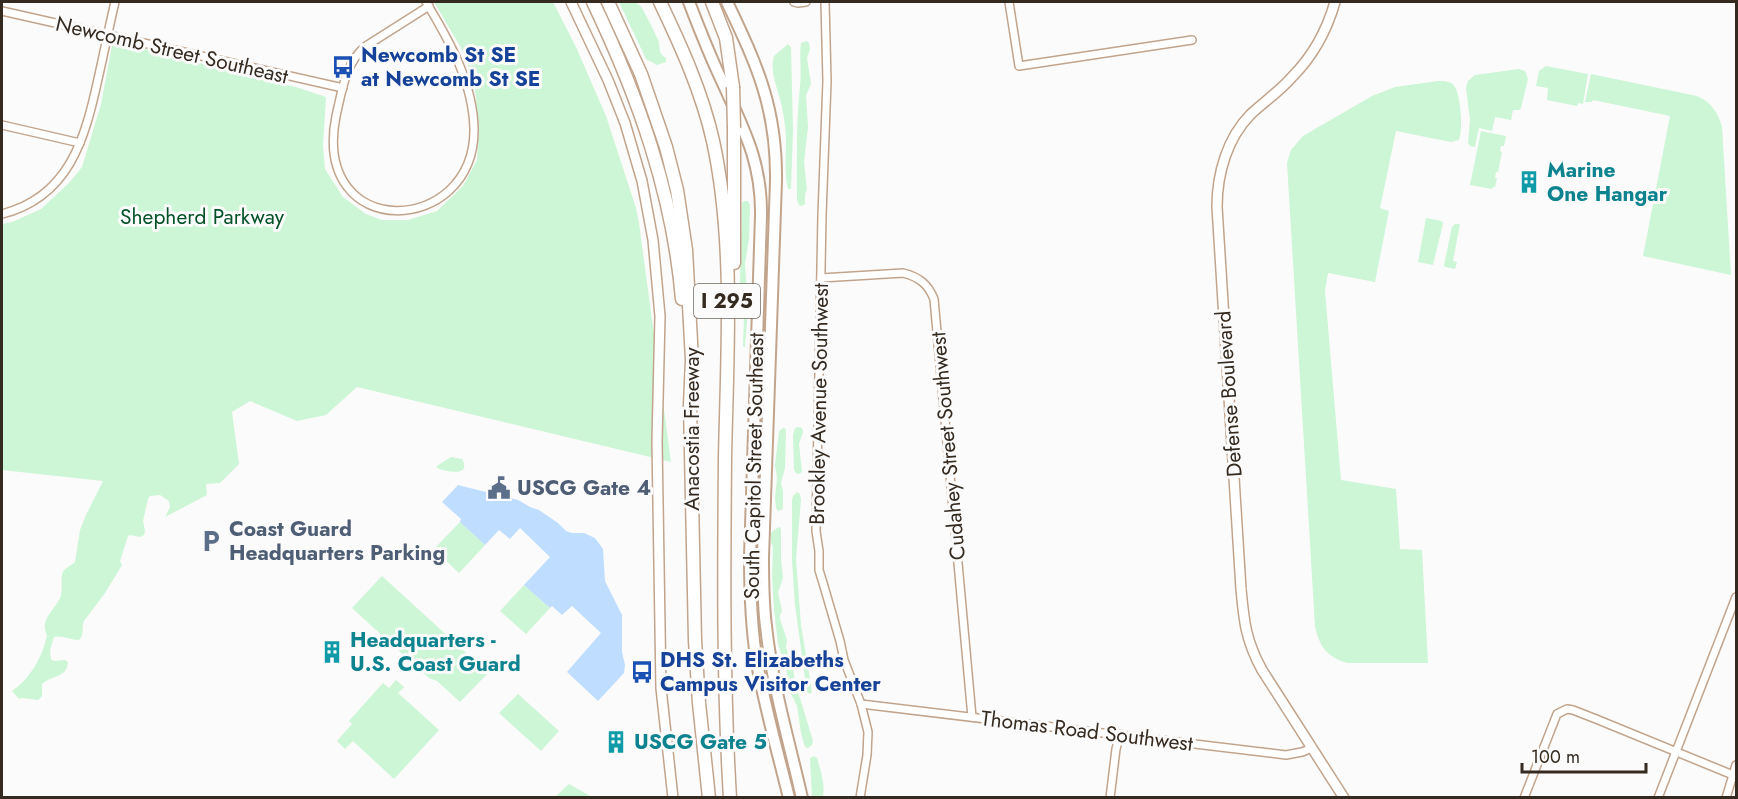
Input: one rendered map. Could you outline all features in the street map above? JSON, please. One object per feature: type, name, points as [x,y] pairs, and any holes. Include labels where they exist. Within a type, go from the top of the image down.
[{"type":"highway","points":[[593,2],[639,108],[662,182],[680,281],[690,405]]},
{"type":"highway","name":"Anacostia Freeway","points":[[608,2],[646,88],[666,147],[677,190],[684,235],[689,280],[692,360],[690,405],[695,640],[709,798]]},
{"type":"highway","name":"Anacostia Freeway","points":[[660,2],[685,56],[705,113],[716,157],[722,202],[727,302],[724,567],[730,798]]},
{"type":"highway","points":[[712,2],[726,38],[733,87],[734,128],[731,567],[726,612]]},
{"type":"main road","name":"South Capitol Street Southeast","points":[[689,2],[750,144],[760,186],[750,603],[759,670],[789,798]]},
{"type":"main road","points":[[727,2],[758,70],[770,113],[775,143],[776,188],[764,606],[772,669],[802,798]]},
{"type":"street","points":[[2,214],[29,203],[48,189],[65,172],[72,161],[91,109],[115,2]]},
{"type":"street","points":[[571,2],[602,67],[625,123],[642,181],[657,271],[660,316],[657,472],[662,688],[673,798]]},
{"type":"street","points":[[794,2],[806,2]]},
{"type":"street","name":"Brookley Avenue Southwest","points":[[825,2],[827,81],[815,519],[819,570],[844,660],[861,704],[868,732],[860,798]]},
{"type":"street","points":[[1009,2],[1019,66],[1192,40]]},
{"type":"street","name":"Defense Boulevard","points":[[1335,2],[1324,30],[1305,63],[1250,116],[1235,135],[1227,150],[1220,174],[1217,199],[1245,627],[1252,651],[1262,670],[1344,798]]},
{"type":"street","points":[[428,4],[453,49],[465,82],[474,123],[472,146],[458,181],[446,193],[433,202],[417,208],[385,209],[369,204],[349,188],[339,174],[333,150],[334,126],[350,65],[360,51],[428,4]]},
{"type":"street","name":"Newcomb Street Southeast","points":[[2,11],[343,88]]},
{"type":"street","points":[[2,125],[80,144]]},
{"type":"street","name":"Cudahey Street Southwest","points":[[821,278],[903,273],[915,276],[928,286],[934,299],[972,717]]},
{"type":"street","points":[[1658,798],[1737,597]]},
{"type":"street","name":"Thomas Road Southwest","points":[[861,704],[1286,755],[1312,748]]},
{"type":"street","points":[[1524,798],[1557,714],[1563,710],[1574,710],[1733,775]]},
{"type":"street","points":[[1110,798],[1120,734]]},
{"type":"street","points":[[1726,798],[1737,765]]},
{"type":"green space","points":[[632,1],[641,6],[666,62],[657,65],[646,59],[619,2]]},
{"type":"green space","name":"Shepherd Parkway","points":[[434,2],[553,2],[576,47],[606,116],[636,208],[671,462],[357,387],[326,415],[297,421],[250,401],[232,412],[239,464],[220,483],[206,484],[207,495],[165,517],[170,507],[169,501],[160,495],[150,496],[143,521],[144,535],[128,536],[120,561],[122,565],[84,621],[81,638],[79,640],[54,637],[50,650],[51,659],[68,662],[65,671],[42,684],[42,696],[38,700],[19,699],[12,691],[30,674],[42,651],[47,635],[46,620],[61,595],[62,576],[65,569],[75,562],[80,530],[103,481],[2,470],[2,224],[41,209],[69,183],[82,167],[101,104],[113,40],[296,87],[326,97],[323,145],[325,169],[343,197],[366,214],[382,220],[408,220],[437,211],[463,186],[477,160],[479,127],[475,89],[464,53]]},
{"type":"green space","points":[[807,41],[810,49],[807,58],[811,84],[806,95],[808,127],[804,162],[807,189],[805,204],[802,206],[797,200],[797,129],[801,43]]},
{"type":"green space","points":[[788,44],[791,47],[793,130],[791,189],[788,189],[786,177],[784,120],[773,68],[774,56]]},
{"type":"green space","points":[[1546,66],[1588,74],[1583,104],[1578,103],[1577,106],[1547,100],[1548,88],[1536,86],[1539,71]]},
{"type":"green space","points":[[1519,69],[1525,71],[1528,79],[1521,108],[1513,110],[1511,120],[1495,117],[1492,131],[1479,128],[1475,147],[1470,146],[1466,88],[1468,81],[1475,75]]},
{"type":"green space","points":[[1591,74],[1697,96],[1713,108],[1722,127],[1731,275],[1643,256],[1670,116],[1593,100],[1585,102]]},
{"type":"green space","points":[[1438,81],[1452,84],[1457,92],[1461,121],[1459,140],[1451,142],[1396,131],[1380,208],[1389,211],[1375,282],[1328,273],[1325,291],[1341,480],[1396,489],[1400,549],[1422,550],[1428,663],[1347,663],[1334,658],[1325,650],[1315,626],[1287,163],[1291,150],[1303,136],[1372,96],[1395,87]]},
{"type":"green space","points":[[1481,131],[1506,136],[1504,146],[1501,146],[1500,151],[1502,152],[1498,172],[1496,172],[1495,187],[1492,189],[1470,185]]},
{"type":"green space","points":[[748,201],[750,205],[749,239],[745,264],[748,309],[745,347],[743,346],[744,318],[740,283],[742,203]]},
{"type":"green space","points":[[1426,218],[1442,221],[1443,224],[1433,265],[1418,262]]},
{"type":"green space","points":[[1460,224],[1453,261],[1457,262],[1455,269],[1444,265],[1452,227]]},
{"type":"green space","points":[[783,428],[786,431],[785,468],[781,483],[783,509],[778,511],[775,498],[777,478],[775,465],[779,431]]},
{"type":"green space","points":[[795,428],[802,428],[803,432],[799,444],[802,472],[799,474],[794,470],[793,435]]},
{"type":"green space","points":[[451,457],[462,459],[464,469],[452,472],[437,468],[437,466]]},
{"type":"green space","points":[[797,492],[801,500],[796,559],[801,625],[812,692],[810,694],[807,692],[795,605],[792,561],[792,500]]},
{"type":"green space","points":[[460,522],[485,545],[459,573],[434,549]]},
{"type":"green space","points":[[780,527],[783,578],[778,592],[782,611],[780,619],[787,640],[786,648],[793,666],[795,687],[813,741],[808,748],[805,747],[797,706],[789,690],[786,669],[778,644],[774,610],[771,533]]},
{"type":"green space","points":[[382,576],[488,673],[460,702],[437,681],[429,678],[352,608]]},
{"type":"green space","points":[[524,585],[550,608],[526,634],[500,611]]},
{"type":"green space","points":[[396,680],[404,687],[398,693],[439,730],[394,779],[353,741],[345,749],[337,741],[352,724],[349,721],[383,683],[389,688]]},
{"type":"green space","points":[[518,694],[559,731],[541,751],[499,713]]},
{"type":"green space","points":[[814,756],[817,758],[821,773],[823,797],[812,797],[810,758]]},
{"type":"green space","points":[[569,784],[592,797],[555,797]]},
{"type":"water","points":[[458,485],[518,500],[539,510],[566,531],[584,533],[595,538],[603,549],[605,581],[622,615],[622,652],[625,665],[624,673],[598,701],[567,672],[601,633],[572,606],[562,615],[552,606],[550,608],[524,585],[550,557],[520,528],[510,539],[499,530],[485,545],[460,522],[461,519],[442,502]]},
{"type":"place","name":"Newcomb St SE at Newcomb St SE","points":[[343,67]]},
{"type":"place","name":"Marine One Hangar","points":[[1529,182]]},
{"type":"place","name":"USCG Gate 4","points":[[499,488]]},
{"type":"place","name":"Coast Guard Headquarters Parking","points":[[211,541]]},
{"type":"place","name":"Headquarters - U.S. Coast Guard","points":[[332,652]]},
{"type":"place","name":"DHS St. Elizabeths Campus Visitor Center","points":[[642,672]]},
{"type":"place","name":"USCG Gate 5","points":[[616,742]]}]
